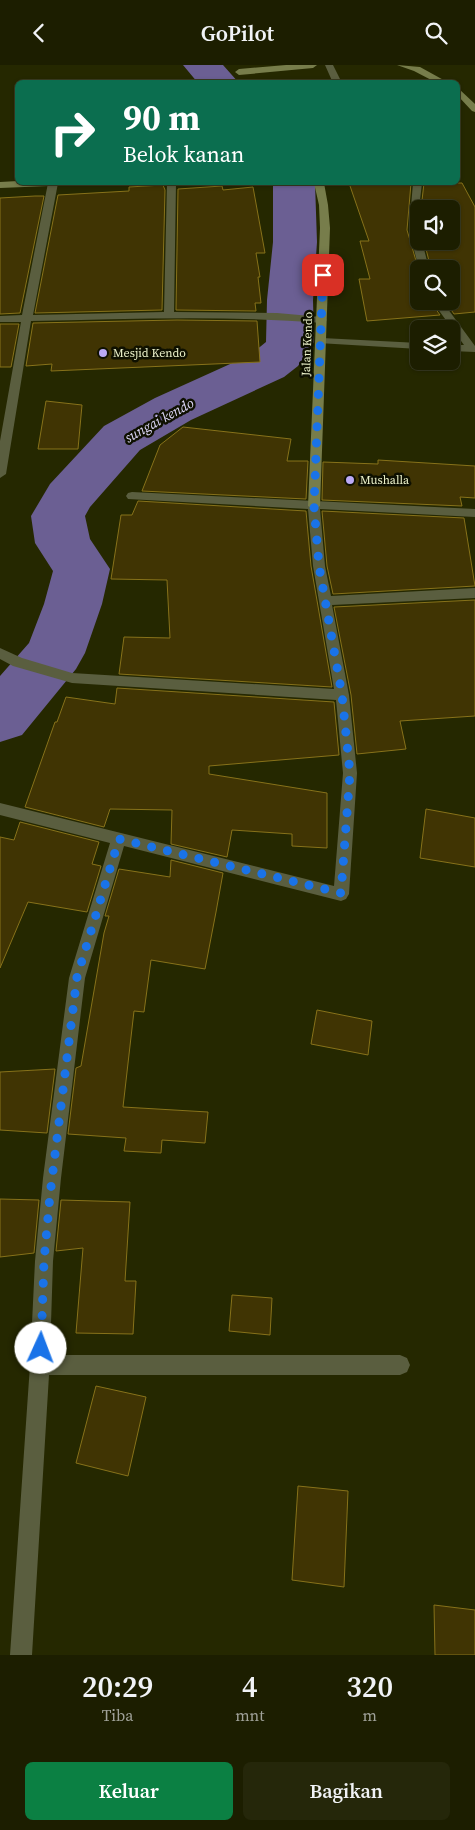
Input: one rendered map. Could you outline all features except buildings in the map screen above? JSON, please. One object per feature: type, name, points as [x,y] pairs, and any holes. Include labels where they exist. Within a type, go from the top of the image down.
[{"type":"street","points":[[233,65],[247,80]]},
{"type":"street","points":[[239,72],[313,65]]},
{"type":"street","points":[[329,65],[336,80]]},
{"type":"street","points":[[401,65],[417,69],[439,80]]},
{"type":"street","points":[[460,93],[475,109]]},
{"type":"street","points":[[0,185],[15,184]]},
{"type":"street","points":[[0,474],[27,317],[53,185]]},
{"type":"street","points":[[169,315],[172,185]]},
{"type":"street","name":"Jalan Kendo","points":[[314,506],[322,341],[324,225],[323,195],[320,185]]},
{"type":"street","points":[[417,185],[414,230],[422,260]]},
{"type":"street","points":[[444,310],[474,349]]},
{"type":"street","points":[[0,319],[169,315],[280,317],[322,320]]},
{"type":"street","points":[[322,341],[410,346]]},
{"type":"street","points":[[460,348],[474,349]]},
{"type":"street","points":[[0,399],[14,398]]},
{"type":"street","points":[[132,495],[475,513]]},
{"type":"street","points":[[0,809],[341,893],[350,773],[342,695],[319,566],[314,506]]},
{"type":"street","points":[[326,601],[475,593]]},
{"type":"street","points":[[0,653],[18,663],[72,677],[342,695]]},
{"type":"street","points":[[21,1655],[40,1365],[44,1261],[49,1206],[77,977],[119,839]]},
{"type":"street","points":[[40,1365],[400,1365]]},
{"type":"waterway","name":"sungai kendo","points":[[202,65],[217,80]]},
{"type":"waterway","name":"sungai kendo","points":[[0,718],[55,653],[73,604],[82,569],[63,543],[58,516],[69,497],[122,438],[173,409],[267,366],[281,356],[290,342],[290,300],[295,242],[294,185]]},
{"type":"place","name":"Mesjid Kendo","points":[[103,353]]},
{"type":"place","name":"Mushalla","points":[[350,480]]},
{"type":"route","points":[[41,1348],[44,1261],[50,1195],[77,977],[119,839],[341,893],[350,773],[342,695],[319,566],[314,506],[322,341],[323,275]]}]
